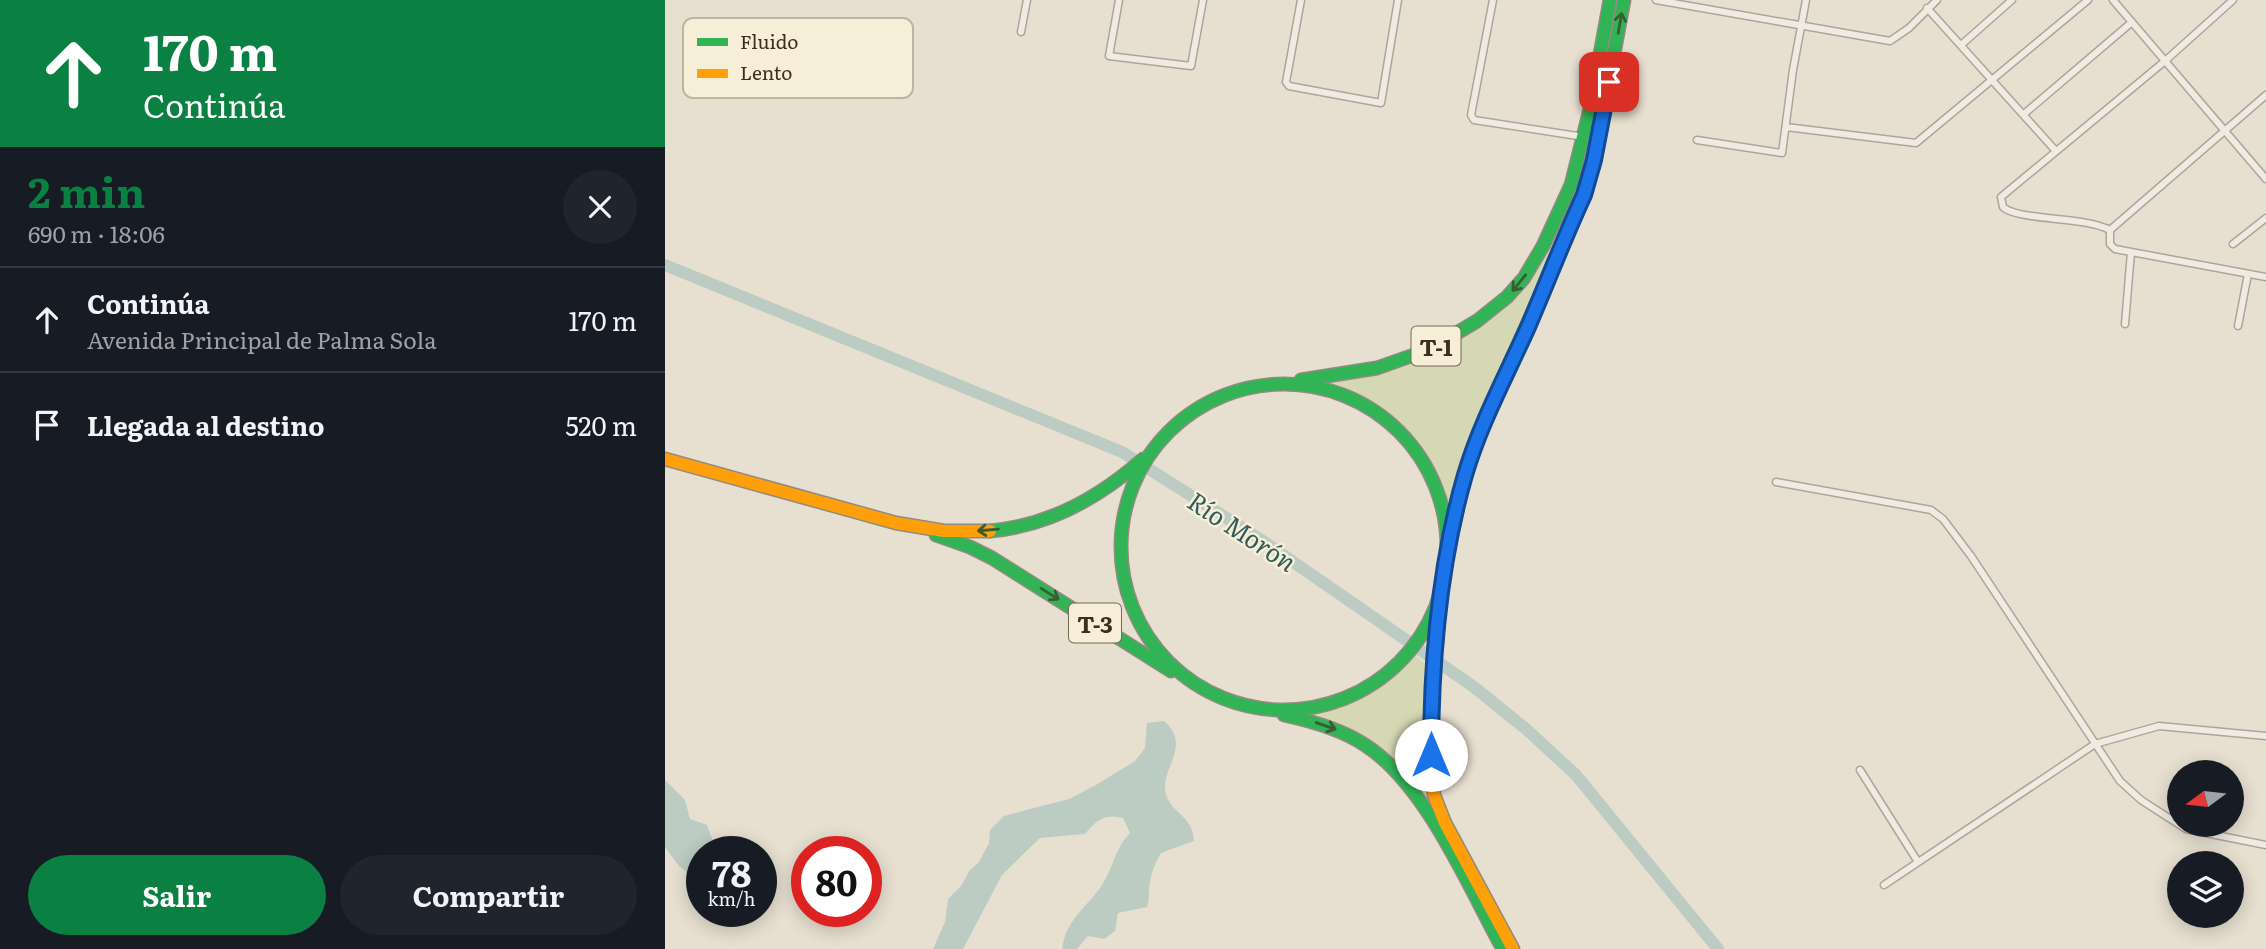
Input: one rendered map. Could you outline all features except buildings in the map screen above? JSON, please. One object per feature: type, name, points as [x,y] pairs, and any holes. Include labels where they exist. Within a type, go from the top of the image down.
[{"type":"highway","name":"T-1","points":[[1503,949],[1437,827],[1397,771],[1375,751],[1351,736],[1322,724],[1235,703],[1199,687],[1178,671],[1160,652],[1144,631],[1128,595],[1123,569],[1122,530],[1136,471],[1174,426],[1206,403],[1243,389],[1360,372],[1401,361],[1444,342],[1489,312],[1524,278],[1571,185],[1584,137],[1610,0]]},
{"type":"highway","name":"T-1","points":[[1513,949],[1436,803],[1432,779],[1432,697],[1436,639],[1444,578],[1462,487],[1476,441],[1584,195],[1599,134],[1624,0]]},
{"type":"highway","name":"T-1","points":[[1260,709],[1300,710],[1338,702],[1373,684],[1394,668],[1423,631],[1437,603],[1444,578],[1446,539],[1439,500],[1423,464],[1399,432],[1369,408],[1333,391],[1294,384],[1268,384]]},
{"type":"highway","name":"T-3","points":[[665,459],[898,523],[970,547],[1199,687]]},
{"type":"highway","name":"T-3","points":[[898,523],[955,532],[988,531],[1027,524],[1089,501],[1136,471]]},
{"type":"street","points":[[1021,32],[1027,0]]},
{"type":"street","points":[[1119,0],[1109,56],[1191,66],[1203,0]]},
{"type":"street","points":[[1301,0],[1286,82],[1289,86],[1381,103],[1398,0]]},
{"type":"street","points":[[1493,0],[1471,115],[1474,120],[1584,137]]},
{"type":"street","points":[[1656,0],[1889,41],[1909,27],[1937,0]]},
{"type":"street","points":[[1697,140],[1782,153],[1806,0]]},
{"type":"street","points":[[1961,45],[2012,0]]},
{"type":"street","points":[[1786,127],[1916,143],[2088,0]]},
{"type":"street","points":[[2113,0],[2266,179]]},
{"type":"street","points":[[2109,230],[2073,220],[2011,213],[2003,207],[2001,200],[2004,192],[2165,61],[2233,0]]},
{"type":"street","points":[[1927,8],[2055,150]]},
{"type":"street","points":[[2024,114],[2132,22]]},
{"type":"street","points":[[2109,230],[2266,95]]},
{"type":"street","points":[[2233,244],[2266,218]]},
{"type":"street","points":[[2109,230],[2112,247],[2266,277]]},
{"type":"street","points":[[2125,324],[2131,252]]},
{"type":"street","points":[[2238,326],[2248,274]]},
{"type":"street","points":[[1776,482],[1931,510],[1971,556],[2120,782],[2141,800],[2186,829],[2266,845]]},
{"type":"street","points":[[1884,885],[2095,744],[2159,726],[2266,736]]},
{"type":"street","points":[[1860,770],[1918,862]]},
{"type":"green space","points":[[1577,184],[1580,185],[1544,274],[1475,432],[1451,513],[1427,454],[1404,426],[1374,404],[1322,384],[1373,376],[1407,366],[1433,354],[1491,318],[1518,292],[1546,249]]},
{"type":"green space","points":[[1414,655],[1426,664],[1424,768],[1428,800],[1402,772],[1364,739],[1333,721],[1314,714],[1345,704],[1369,692]]},
{"type":"shaded area","points":[[1164,721],[1176,739],[1165,785],[1166,794],[1190,825],[1194,841],[1161,853],[1149,885],[1147,907],[1118,913],[1115,931],[1104,939],[1088,936],[1077,949],[1062,949],[1069,927],[1101,886],[1130,833],[1123,818],[1106,817],[1097,821],[1085,834],[1040,838],[1002,875],[963,949],[933,949],[945,922],[948,899],[979,862],[989,843],[990,830],[1004,816],[1069,799],[1096,785],[1135,761],[1145,748],[1147,723]]},
{"type":"shaded area","points":[[665,780],[685,800],[690,819],[707,825],[711,836],[686,836],[686,871],[665,847]]},
{"type":"waterway","name":"Río Morón","points":[[665,265],[1122,452],[1263,541],[1474,687],[1526,729],[1576,775],[1718,949]]},
{"type":"traffic: fast","points":[[1301,380],[1377,368],[1428,350],[1477,321],[1507,297],[1524,278],[1543,246],[1571,185],[1590,109],[1610,0]]},
{"type":"traffic: fast","points":[[1598,139],[1624,0]]},
{"type":"traffic: fast","points":[[1284,384],[1316,387],[1346,396],[1375,411],[1399,432],[1420,456],[1435,485],[1444,515],[1447,547],[1444,579],[1435,609],[1420,638],[1399,662],[1375,683],[1346,698],[1316,707],[1284,710],[1252,707],[1222,698],[1193,683],[1169,662],[1148,638],[1133,609],[1124,579],[1121,547],[1124,515],[1133,485],[1148,456],[1169,432],[1193,411],[1222,396],[1252,387],[1284,384]]},
{"type":"traffic: fast","points":[[990,531],[1033,523],[1073,507],[1109,486],[1143,459]]},
{"type":"traffic: fast","points":[[936,535],[992,558],[1171,671]]},
{"type":"traffic: fast","points":[[1284,715],[1346,734],[1387,762],[1407,784],[1444,838],[1503,949]]},
{"type":"traffic: slow","points":[[1450,543],[1462,487],[1476,441],[1584,195],[1598,139]]},
{"type":"traffic: slow","points":[[665,459],[896,523],[944,531],[990,531]]},
{"type":"traffic: slow","points":[[1440,606],[1432,688],[1431,755],[1434,795],[1445,823],[1513,949]]},
{"type":"route","points":[[1431,755],[1436,639],[1444,578],[1462,487],[1481,429],[1584,195],[1594,160],[1609,82]]}]
